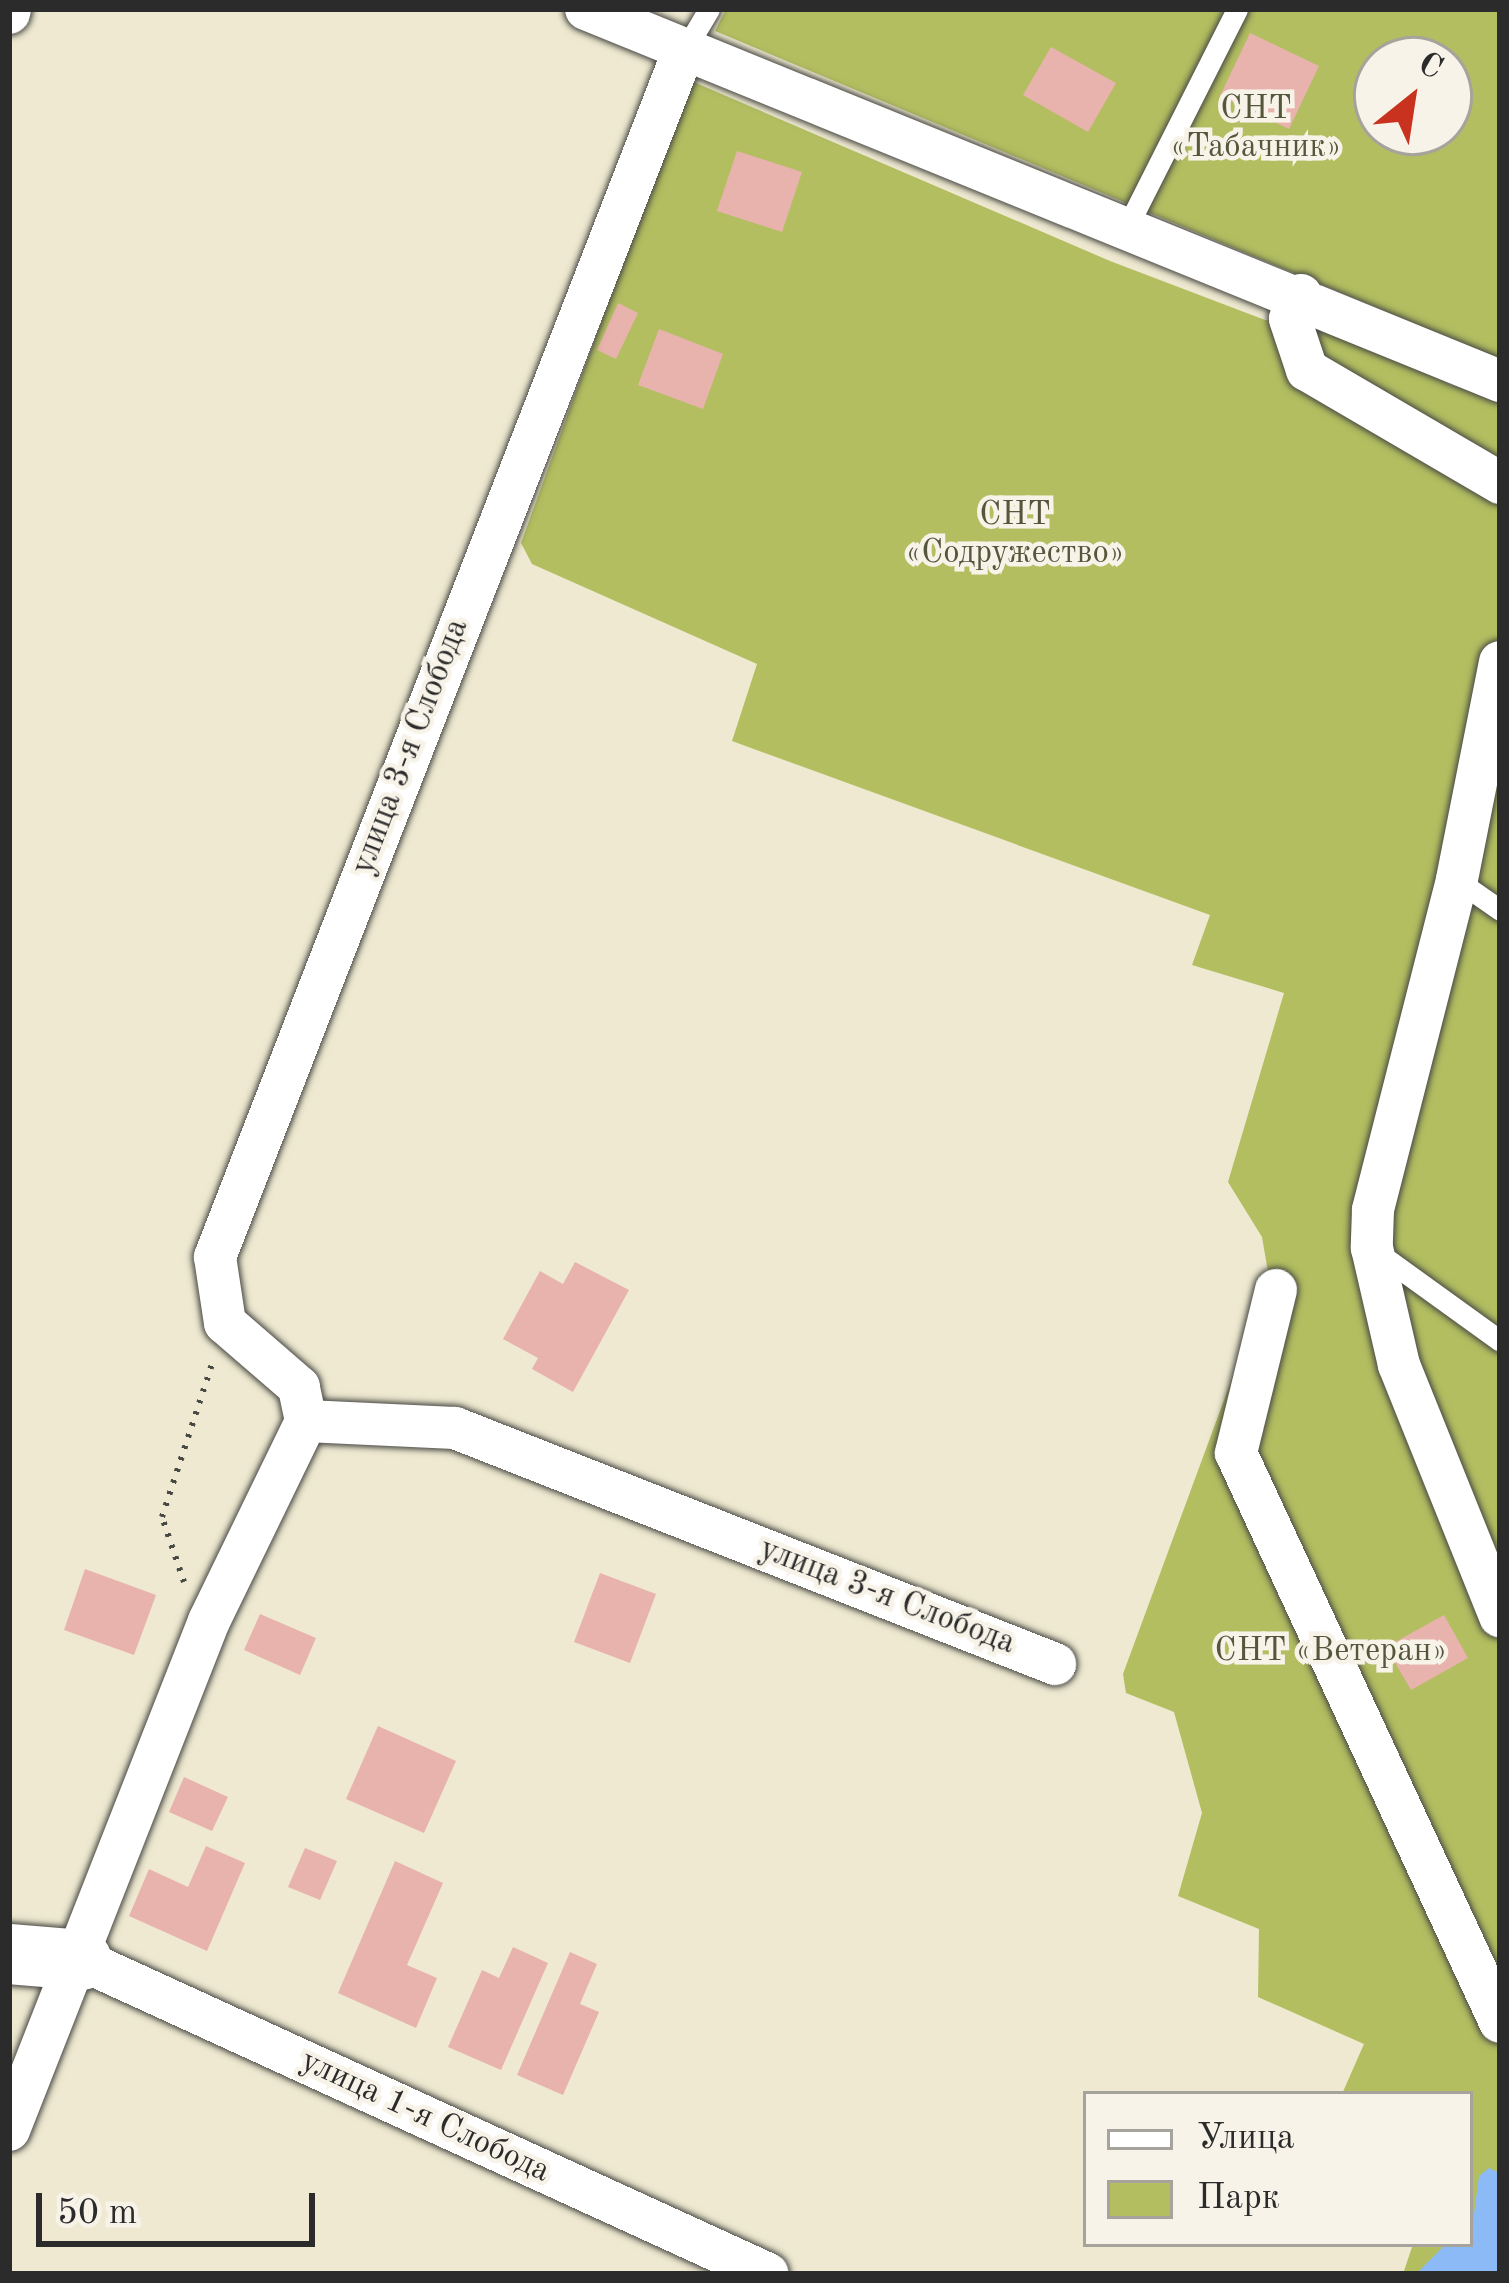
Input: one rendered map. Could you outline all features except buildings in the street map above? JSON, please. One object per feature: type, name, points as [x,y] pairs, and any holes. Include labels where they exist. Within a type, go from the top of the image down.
[{"type":"street","points":[[586,9],[683,52],[1301,295],[1500,381]]},
{"type":"street","name":"улица 3-я Слобода","points":[[225,1323],[215,1257],[683,52]]},
{"type":"street","points":[[1301,295],[1290,319],[1307,370],[1500,483]]},
{"type":"street","points":[[1500,662],[1457,880],[1373,1210],[1372,1248],[1400,1365],[1500,1616]]},
{"type":"street","points":[[1276,1290],[1237,1453],[1500,2022]]},
{"type":"street","points":[[9,2130],[82,1960],[209,1621],[306,1421],[298,1387],[225,1323]]},
{"type":"street","name":"улица 3-я Слобода","points":[[306,1421],[455,1428],[1055,1664]]},
{"type":"street","points":[[9,1954],[82,1960]]},
{"type":"street","name":"улица 1-я Слобода","points":[[82,1960],[768,2274]]},
{"type":"lane","points":[[683,52],[709,9]]},
{"type":"lane","points":[[1127,227],[1237,9]]},
{"type":"lane","points":[[1457,880],[1500,910]]},
{"type":"lane","points":[[1372,1248],[1500,1341]]},
{"type":"path","points":[[209,1621],[180,1576],[163,1516],[225,1323]]},
{"type":"green space","name":"СНТ «Табачник»","points":[[726,9],[1500,9],[1500,369],[1478,350],[715,31]]},
{"type":"green space","points":[[689,80],[1110,261],[1265,320],[1319,322],[1451,385],[1500,397],[1500,2274],[1403,2274],[1412,2247],[1473,2247],[1473,2091],[1343,2091],[1364,2044],[1258,1997],[1259,1929],[1178,1896],[1202,1813],[1174,1712],[1126,1693],[1123,1674],[1269,1278],[1262,1237],[1228,1182],[1284,993],[1192,965],[1210,915],[732,741],[757,664],[532,564],[521,543]]},
{"type":"water","points":[[1489,2168],[1500,2173],[1500,2274],[1416,2274],[1443,2247],[1473,2247],[1479,2176]]},
{"type":"park label","name":"СНТ «Содружество»","points":[[1015,535]]},
{"type":"park label","name":"СНТ «Ветеран»","points":[[1331,1652]]}]
